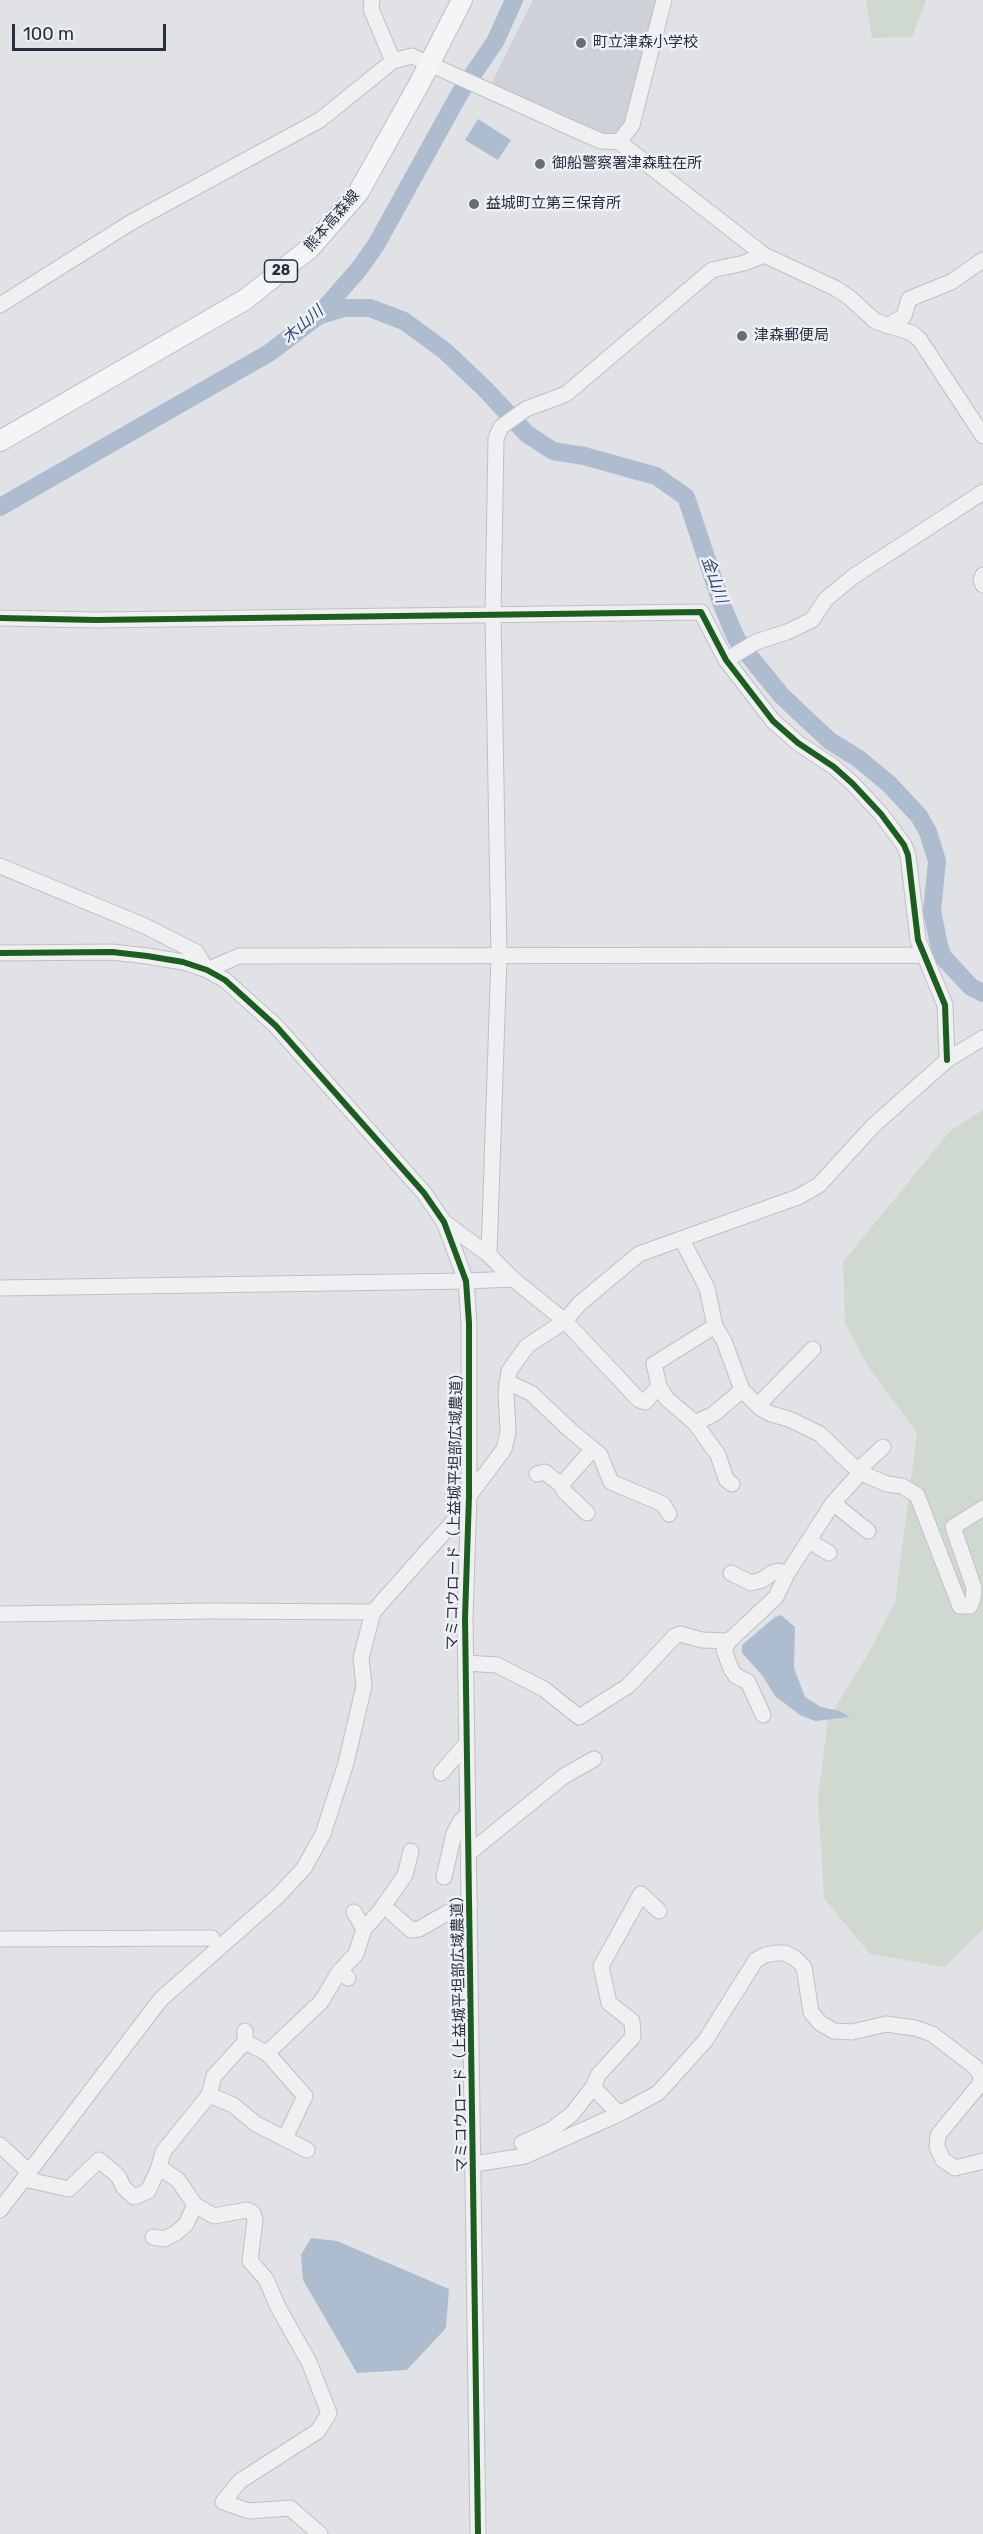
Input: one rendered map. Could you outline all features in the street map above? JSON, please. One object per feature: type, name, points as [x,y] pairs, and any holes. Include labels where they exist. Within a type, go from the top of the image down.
[{"type":"main road","name":"熊本高森線","points":[[0,441],[246,299],[310,248],[358,193],[432,66],[462,0]]},
{"type":"street","points":[[372,0],[371,9],[393,61]]},
{"type":"street","points":[[619,142],[632,125],[664,0]]},
{"type":"street","points":[[0,305],[130,223],[320,120],[393,61],[412,56],[483,90],[601,141],[619,142],[764,255],[835,288],[850,298],[875,321],[909,332],[920,340],[983,436]]},
{"type":"street","points":[[489,1255],[499,956],[493,615],[496,438],[501,427],[526,409],[566,394],[712,270],[744,263],[764,255]]},
{"type":"street","points":[[887,326],[904,316],[909,299],[951,282],[983,260]]},
{"type":"street","points":[[729,658],[756,642],[787,632],[812,620],[826,599],[854,576],[983,492]]},
{"type":"street","points":[[983,575],[981,580],[983,585]]},
{"type":"street","points":[[0,618],[96,620],[701,612],[729,658],[773,721],[798,743],[834,767],[853,784],[881,814],[904,845],[908,855],[918,940],[945,1005],[948,1060]]},
{"type":"street","points":[[0,866],[146,926],[196,952],[207,970],[239,956],[923,955]]},
{"type":"street","name":"マミコウロード（上益城平坦部広域農道）","points":[[0,953],[112,952],[183,962],[207,970],[225,980],[276,1026],[424,1193],[444,1222],[466,1281],[470,1323],[465,1663],[478,2534]]},
{"type":"street","points":[[0,2210],[161,1999],[254,1918],[304,1868],[323,1834],[346,1763],[364,1686],[361,1658],[373,1612],[461,1513],[469,1496],[504,1449],[507,1441],[509,1371],[527,1346],[565,1321],[579,1304],[639,1254],[798,1197],[819,1185],[873,1126],[948,1060],[983,1038]]},
{"type":"street","points":[[444,1222],[489,1255],[513,1279],[565,1321],[639,1400],[645,1402],[659,1386]]},
{"type":"street","points":[[682,1240],[707,1288],[715,1326],[724,1341],[742,1390],[771,1414],[789,1419],[820,1434],[859,1471],[886,1484],[902,1486],[917,1496],[960,1606],[970,1606],[974,1588],[953,1527],[983,1508]]},
{"type":"street","points":[[0,1288],[513,1279]]},
{"type":"street","points":[[715,1326],[654,1364],[659,1386],[666,1398],[695,1423],[718,1455],[726,1479],[732,1484]]},
{"type":"street","points":[[758,1405],[813,1350]]},
{"type":"street","points":[[507,1382],[531,1393],[600,1455],[611,1482],[663,1504],[669,1514]]},
{"type":"street","points":[[695,1423],[714,1414],[742,1390]]},
{"type":"street","points":[[763,1715],[748,1682],[736,1676],[724,1650],[729,1641],[776,1597],[787,1574],[832,1503],[883,1447]]},
{"type":"street","points":[[561,1485],[593,1449]]},
{"type":"street","points":[[537,1474],[545,1472],[588,1513]]},
{"type":"street","points":[[832,1503],[868,1531]]},
{"type":"street","points":[[809,1541],[829,1553]]},
{"type":"street","points":[[730,1573],[751,1583],[762,1580],[772,1572],[787,1574]]},
{"type":"street","points":[[0,1614],[211,1611],[373,1612]]},
{"type":"street","points":[[465,1663],[497,1665],[544,1689],[579,1717],[628,1686],[675,1636],[680,1634],[702,1640],[729,1641]]},
{"type":"street","points":[[441,1773],[467,1743]]},
{"type":"street","points":[[469,1854],[564,1776],[594,1760]]},
{"type":"street","points":[[444,1877],[454,1833],[468,1814]]},
{"type":"street","points":[[267,2053],[321,2002],[343,1975],[356,1954],[364,1929],[380,1911],[405,1875],[411,1851]]},
{"type":"street","points":[[522,2144],[551,2130],[572,2114],[593,2087],[599,2074],[633,2037],[632,2021],[609,2003],[601,1966],[641,1894],[659,1911]]},
{"type":"street","points":[[392,1913],[411,1930],[419,1929],[447,1913],[470,1904]]},
{"type":"street","points":[[354,1912],[364,1929]]},
{"type":"street","points":[[0,1939],[212,1938]]},
{"type":"street","points":[[474,2164],[525,2156],[619,2114],[658,2093],[697,2049],[756,1960],[765,1954],[785,1953],[795,1958],[804,1967],[812,2012],[820,2023],[834,2031],[852,2032],[886,2024],[915,2028],[932,2034],[974,2066],[980,2073],[981,2083],[938,2135],[937,2147],[943,2160],[955,2168],[983,2161]]},
{"type":"street","points":[[0,2145],[26,2175],[69,2188],[98,2156],[118,2176],[124,2188],[134,2197],[148,2191],[163,2152],[209,2095],[214,2076],[245,2037],[267,2053],[305,2096],[285,2138]]},
{"type":"street","points":[[593,2087],[619,2114]]},
{"type":"street","points":[[209,2095],[233,2105],[256,2124],[307,2150]]},
{"type":"street","points":[[159,2167],[178,2180],[195,2205],[214,2216],[247,2210],[253,2212],[255,2220],[250,2261],[266,2279],[278,2307],[309,2362],[328,2413],[318,2431],[240,2481],[223,2502],[249,2511],[290,2508],[320,2534]]},
{"type":"street","points":[[153,2237],[164,2239],[176,2234],[186,2224],[195,2205]]},
{"type":"shaded area","name":"町立津森小学校","points":[[533,0],[661,0],[628,124],[618,134],[597,135],[490,86]]},
{"type":"shaded area","points":[[866,0],[926,0],[912,37],[872,38]]},
{"type":"shaded area","points":[[983,1110],[983,1929],[945,1967],[870,1954],[824,1898],[818,1798],[828,1719],[868,1654],[895,1602],[917,1433],[869,1368],[845,1323],[843,1262],[951,1130]]},
{"type":"water","points":[[478,119],[511,140],[498,160],[465,140]]},
{"type":"water","points":[[781,1615],[795,1627],[794,1668],[805,1697],[821,1707],[840,1711],[850,1717],[815,1721],[800,1715],[775,1696],[762,1675],[742,1653],[742,1645],[775,1617]]},
{"type":"water","points":[[311,2238],[337,2241],[449,2289],[446,2328],[407,2370],[357,2373],[303,2280],[301,2255]]},
{"type":"waterway","name":"木山川","points":[[0,507],[269,353],[318,316],[359,269],[376,245],[460,93],[495,42],[514,0]]},
{"type":"waterway","name":"金山川","points":[[318,316],[344,308],[370,308],[404,321],[445,351],[527,434],[553,451],[584,456],[656,476],[686,497],[722,605],[736,638],[746,652],[781,695],[803,716],[830,741],[859,759],[889,784],[919,816],[928,832],[937,861],[932,911],[943,957],[971,987],[983,993]]},
{"type":"cycle path","points":[[0,618],[96,620],[701,612],[726,660],[773,721],[798,743],[834,767],[853,784],[881,814],[904,845],[908,855],[918,940],[945,1005],[947,1060]]},
{"type":"cycle path","points":[[0,953],[112,952],[147,956],[183,962],[207,970],[225,980],[276,1026],[424,1193],[444,1222],[466,1281],[469,1323],[469,1496],[465,1618],[478,2534]]},
{"type":"place","name":"町立津森小学校","points":[[581,43]]},
{"type":"place","name":"御船警察署津森駐在所","points":[[540,164]]},
{"type":"place","name":"益城町立第三保育所","points":[[474,204]]},
{"type":"place","name":"津森郵便局","points":[[742,336]]}]
